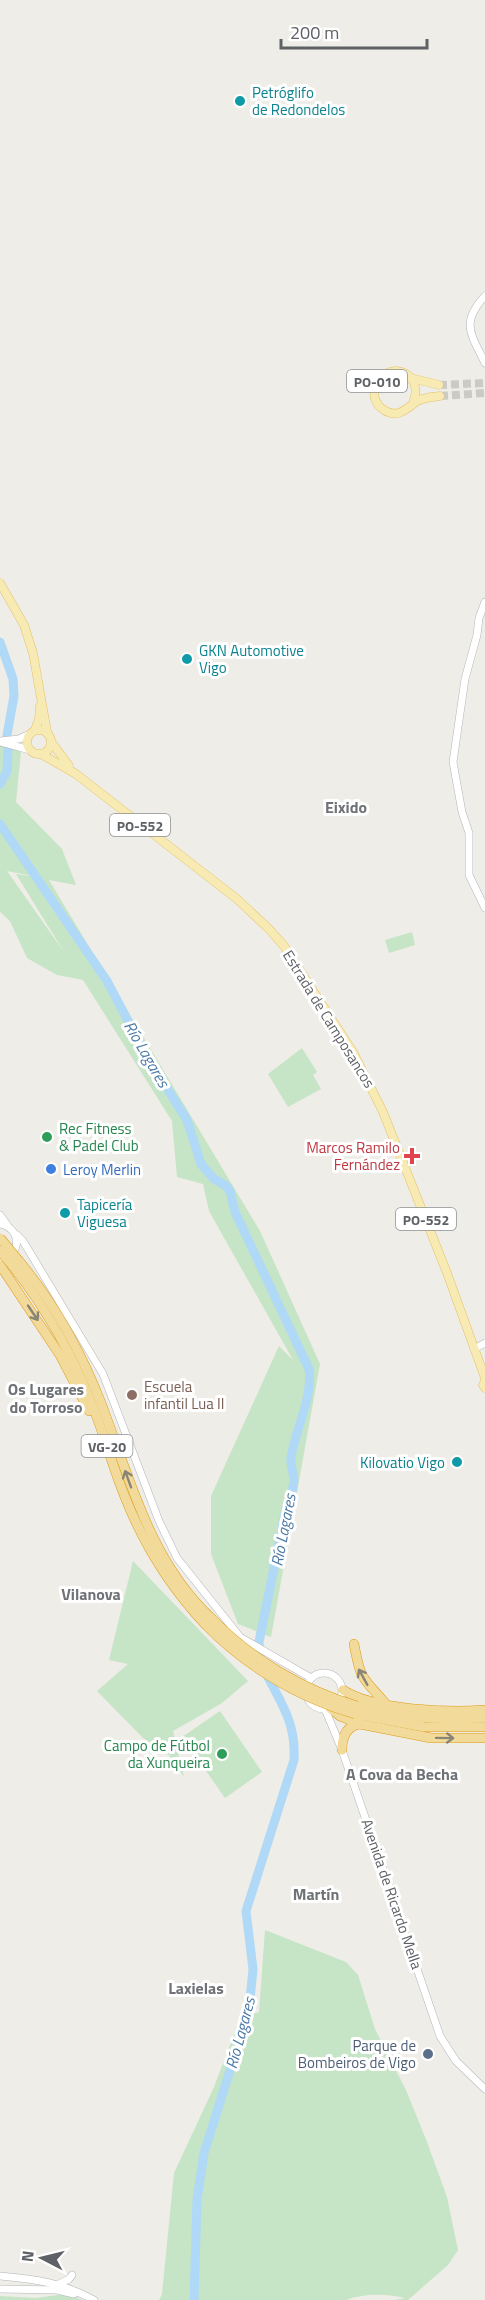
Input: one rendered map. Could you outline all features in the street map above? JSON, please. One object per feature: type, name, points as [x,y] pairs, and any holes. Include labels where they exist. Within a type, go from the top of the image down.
[{"type":"highway","name":"VG-20","points":[[0,1238],[43,1292],[81,1358],[100,1402],[138,1506],[155,1542],[208,1621]]},
{"type":"highway","name":"VG-20","points":[[0,1251],[15,1259],[73,1362],[93,1407],[141,1534],[180,1596],[208,1621],[280,1672],[356,1710],[424,1727],[485,1727]]},
{"type":"highway","points":[[0,1264],[60,1355],[90,1412],[111,1468],[117,1475]]},
{"type":"highway","points":[[354,1644],[357,1665],[363,1680],[385,1703]]},
{"type":"highway","points":[[343,1690],[355,1696],[426,1710],[485,1710]]},
{"type":"highway","points":[[328,1709],[360,1724],[431,1738],[485,1738]]},
{"type":"highway","name":"VG-20","points":[[356,1710],[458,1720],[485,1718]]},
{"type":"highway","points":[[342,1750],[346,1731],[351,1726],[360,1724]]},
{"type":"main road","points":[[485,296],[474,308],[469,321],[471,333],[485,363]]},
{"type":"main road","name":"PO-010","points":[[439,385],[411,378],[399,371],[386,373],[376,382],[374,396],[380,408],[393,413],[405,411],[413,403],[440,396]]},
{"type":"main road","name":"PO-010","points":[[411,378],[416,390],[413,403]]},
{"type":"main road","points":[[0,583],[15,607],[30,644],[47,732],[52,743],[48,750],[36,754],[30,750],[0,742]]},
{"type":"main road","points":[[0,592],[19,627],[41,708],[27,742],[30,750]]},
{"type":"main road","points":[[485,602],[465,679],[453,762],[462,812],[469,833],[469,875],[485,908]]},
{"type":"main road","points":[[11,744],[32,732],[47,732]]},
{"type":"main road","name":"Estrada de Camposancos","points":[[52,743],[76,774]]},
{"type":"main road","name":"Estrada de Camposancos","points":[[41,754],[76,774],[237,899],[284,946],[353,1052],[380,1104],[443,1263],[485,1379],[483,1385],[485,1388]]},
{"type":"main road","points":[[0,1215],[4,1225],[17,1235],[33,1257],[103,1374],[155,1512],[173,1550],[201,1590],[243,1640],[311,1678]]},
{"type":"main road","points":[[15,1259],[17,1235]]},
{"type":"main road","points":[[0,1260],[33,1257]]},
{"type":"main road","points":[[474,1349],[485,1343]]},
{"type":"main road","points":[[329,1673],[339,1679],[343,1690],[340,1701],[328,1709],[318,1708],[308,1700],[306,1689],[311,1678],[318,1674],[329,1673]]},
{"type":"main road","name":"Avenida de Ricardo Mella","points":[[328,1709],[440,2036],[448,2051],[485,2089]]},
{"type":"main road","name":"Avenida de Ricardo Mella","points":[[469,2073],[485,2083]]},
{"type":"main road","points":[[4,2276],[46,2280],[61,2279],[72,2275],[68,2284],[71,2289]]},
{"type":"main road","points":[[2,2289],[11,2283],[4,2276]]},
{"type":"main road","points":[[58,2287],[69,2279]]},
{"type":"main road","points":[[46,2280],[58,2287],[94,2300]]},
{"type":"main road","points":[[2,2289],[42,2290],[58,2287],[71,2289],[79,2294]]},
{"type":"green space","points":[[0,743],[21,752],[16,802],[62,849],[76,885],[49,880],[260,1231],[320,1364],[271,1637],[238,1624],[211,1554],[211,1496],[279,1346],[293,1360],[209,1211],[203,1184],[177,1177],[172,1121],[83,980],[57,975],[27,958],[10,921],[0,912]],"holes":[[[7,871],[38,877],[16,874],[64,952]]]},
{"type":"green space","points":[[412,932],[415,945],[389,953],[385,940]]},
{"type":"green space","points":[[302,1048],[317,1072],[313,1075],[321,1089],[288,1107],[268,1074]]},
{"type":"green space","points":[[133,1561],[248,1681],[222,1703],[173,1731],[184,1777],[169,1755],[143,1738],[97,1691],[128,1664],[109,1660]]},
{"type":"green space","name":"Campo de Fútbol da Xunqueira","points":[[220,1711],[262,1772],[225,1798],[182,1737]]},
{"type":"green space","points":[[265,1930],[346,1962],[358,1975],[375,2029],[406,2090],[427,2142],[447,2197],[458,2250],[448,2265],[408,2300],[395,2300],[405,2298],[376,2295],[346,2300],[159,2300],[162,2294],[174,2173],[214,2087],[240,2019],[259,2012]]},
{"type":"green space","points":[[65,2294],[83,2300],[0,2300],[0,2296],[36,2298]]},
{"type":"waterway","name":"Río Lagares","points":[[0,642],[13,679],[14,696],[7,735]]},
{"type":"waterway","name":"Río Lagares","points":[[0,784],[7,771],[8,750]]},
{"type":"waterway","name":"Río Lagares","points":[[0,824],[107,981],[146,1055],[187,1120],[201,1164],[214,1179],[230,1191],[235,1212],[309,1369],[310,1380],[306,1403],[291,1458],[293,1485],[259,1642],[260,1655]]},
{"type":"waterway","name":"Río Lagares","points":[[194,2300],[197,2200],[204,2153],[249,2010],[253,1969],[246,1911],[294,1760],[293,1734],[290,1723],[265,1671]]},
{"type":"tunnel","points":[[439,385],[485,383]]},
{"type":"tunnel","points":[[440,396],[485,393]]},
{"type":"place","name":"Petróglifo de Redondelos","points":[[240,101]]},
{"type":"place","name":"GKN Automotive Vigo","points":[[187,659]]},
{"type":"place","name":"Rec Fitness & Padel Club","points":[[47,1137]]},
{"type":"place","name":"Marcos Ramilo Fernández","points":[[412,1156]]},
{"type":"place","name":"Leroy Merlin","points":[[51,1169]]},
{"type":"place","name":"Tapicería Viguesa","points":[[65,1213]]},
{"type":"place","name":"Escuela infantil Lua II","points":[[132,1395]]},
{"type":"place","name":"Kilovatio Vigo","points":[[457,1462]]},
{"type":"place","name":"Campo de Fútbol da Xunqueira","points":[[222,1754]]},
{"type":"place","name":"Parque de Bombeiros de Vigo","points":[[428,2054]]},
{"type":"district","name":"Eixido","points":[[346,807]]},
{"type":"district","name":"Os Lugares do Torroso","points":[[46,1398]]},
{"type":"district","name":"Vilanova","points":[[91,1594]]},
{"type":"district","name":"A Cova da Becha","points":[[402,1774]]},
{"type":"district","name":"Martín","points":[[316,1894]]},
{"type":"district","name":"Laxielas","points":[[196,1988]]}]
